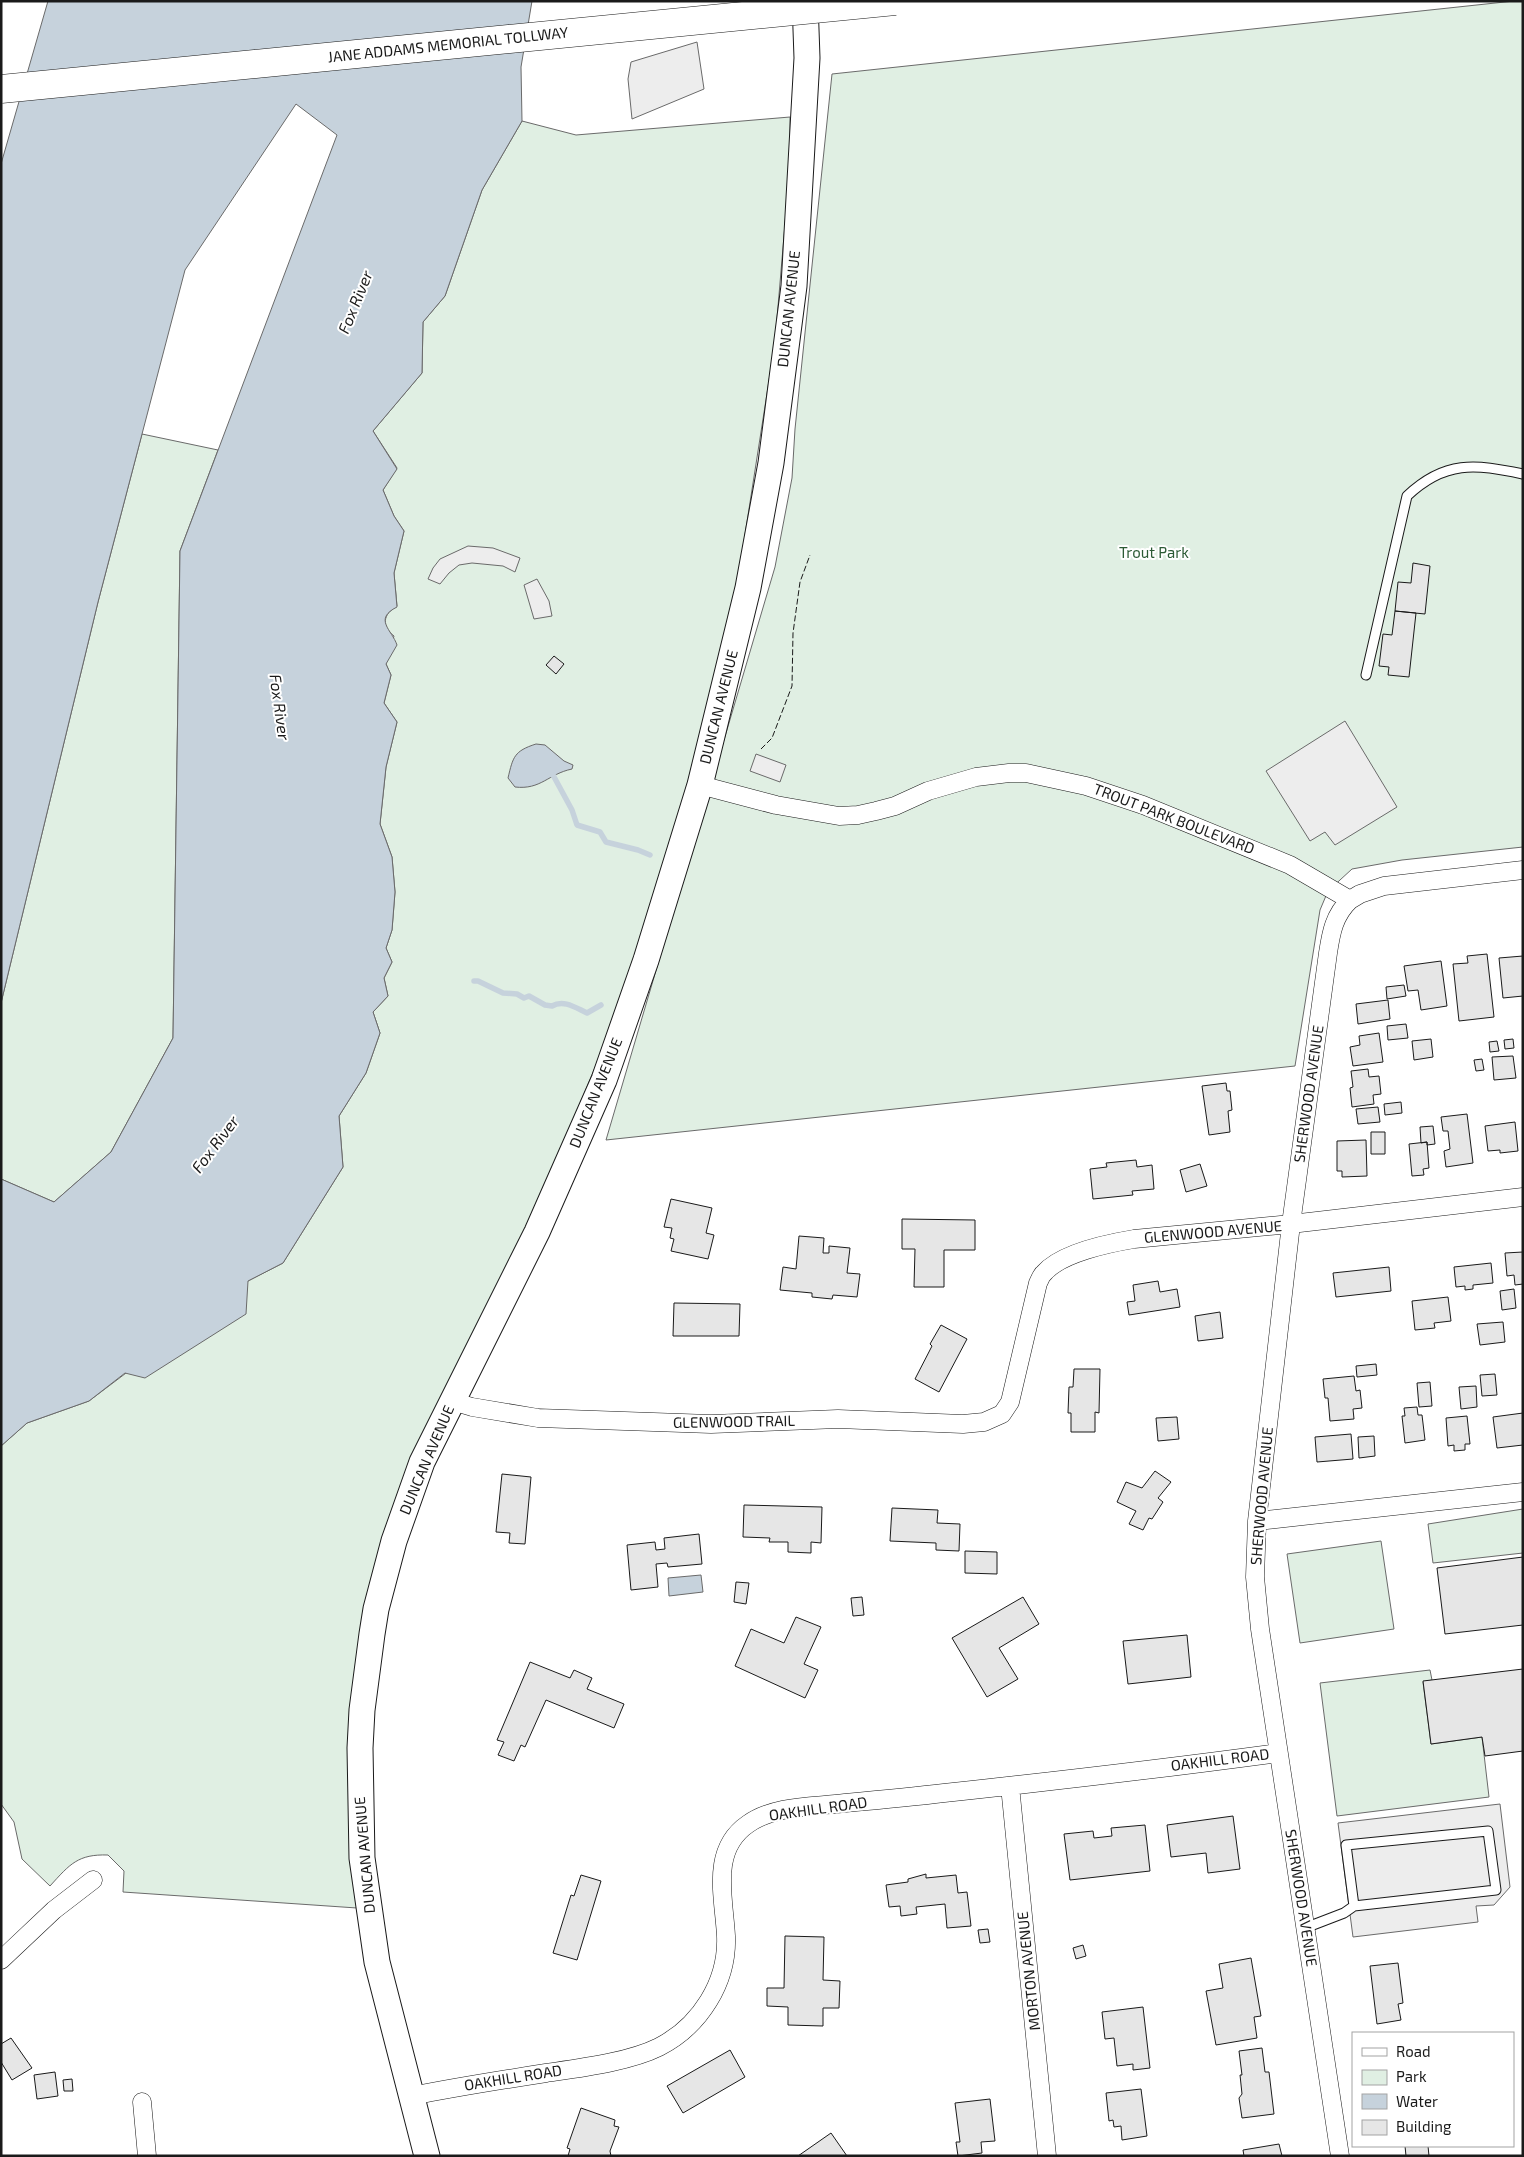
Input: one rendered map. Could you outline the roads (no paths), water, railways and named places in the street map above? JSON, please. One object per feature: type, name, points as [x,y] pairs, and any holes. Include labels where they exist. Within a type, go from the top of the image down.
[{"type":"highway","name":"JANE ADDAMS MEMORIAL TOLLWAY","points":[[1,88],[895,1]]},
{"type":"street","name":"DUNCAN AVENUE","points":[[427,2156],[379,1970],[366,1887],[360,1822],[361,1729],[370,1643],[376,1609],[387,1567],[412,1488],[452,1401],[537,1232],[604,1080],[646,960],[700,784],[748,588],[772,463],[794,286],[807,58],[805,1]]},
{"type":"street","name":"TROUT PARK BOULEVARD","points":[[700,784],[776,805],[839,816],[858,815],[895,806],[928,791],[976,777],[1026,773],[1086,786],[1143,805],[1290,865],[1350,900]]},
{"type":"street","points":[[1350,900],[1360,894],[1384,886],[1523,870]]},
{"type":"street","name":"SHERWOOD AVENUE","points":[[1340,2156],[1278,1753],[1256,1592],[1256,1521],[1291,1224],[1332,933],[1338,914],[1350,900]]},
{"type":"street","name":"GLENWOOD AVENUE","points":[[1010,1402],[1038,1283],[1043,1273],[1082,1251],[1116,1242],[1523,1198]]},
{"type":"street","name":"GLENWOOD TRAIL","points":[[452,1401],[472,1408],[538,1418],[712,1424],[838,1419],[963,1424],[984,1422],[1002,1414],[1010,1402]]},
{"type":"street","points":[[1256,1521],[1523,1492]]},
{"type":"street","name":"OAKHILL ROAD","points":[[412,2096],[616,2060],[658,2048],[679,2034],[697,2018],[706,2006],[720,1976],[726,1938],[722,1882],[726,1852],[739,1832],[759,1818],[798,1808],[1010,1786],[1278,1753]]},
{"type":"street","name":"MORTON AVENUE","points":[[1010,1786],[1048,2156]]},
{"type":"street","points":[[1,1960],[54,1910],[93,1880]]},
{"type":"street","points":[[142,2102],[147,2156]]},
{"type":"lane","points":[[1366,675],[1407,496],[1422,482],[1451,469],[1492,468],[1523,474]]},
{"type":"lane","points":[[1305,1928],[1344,1913],[1354,1906],[1496,1890],[1488,1831],[1346,1845],[1354,1906]]},
{"type":"water","name":"Fox River","points":[[48,1],[532,1],[521,67],[522,121],[482,190],[445,296],[423,322],[422,373],[373,431],[397,469],[383,490],[394,516],[404,531],[394,573],[397,607],[390,611],[385,620],[397,645],[386,664],[391,675],[384,703],[397,722],[386,767],[380,824],[392,857],[395,892],[392,930],[386,948],[392,962],[384,978],[388,996],[373,1012],[380,1033],[366,1073],[339,1116],[343,1167],[283,1263],[248,1281],[246,1314],[145,1378],[125,1373],[89,1401],[27,1423],[1,1446],[1,1179],[54,1202],[111,1152],[173,1038],[180,551],[337,135],[296,104],[185,270],[98,602],[1,1003],[1,164]]},
{"type":"water","points":[[536,744],[545,745],[564,761],[573,765],[572,769],[532,786],[515,787],[508,778],[513,760],[523,749]]},
{"type":"water","points":[[701,1575],[703,1592],[669,1596],[668,1578]]},
{"type":"waterway","points":[[553,775],[572,810],[577,825],[600,832],[606,842],[650,855]]},
{"type":"waterway","points":[[474,981],[478,981],[503,993],[517,994],[524,998],[529,996],[545,1005],[552,1006],[561,1003],[587,1013],[601,1005]]},
{"type":"park label","name":"Trout Park","points":[[1154,553]]}]
